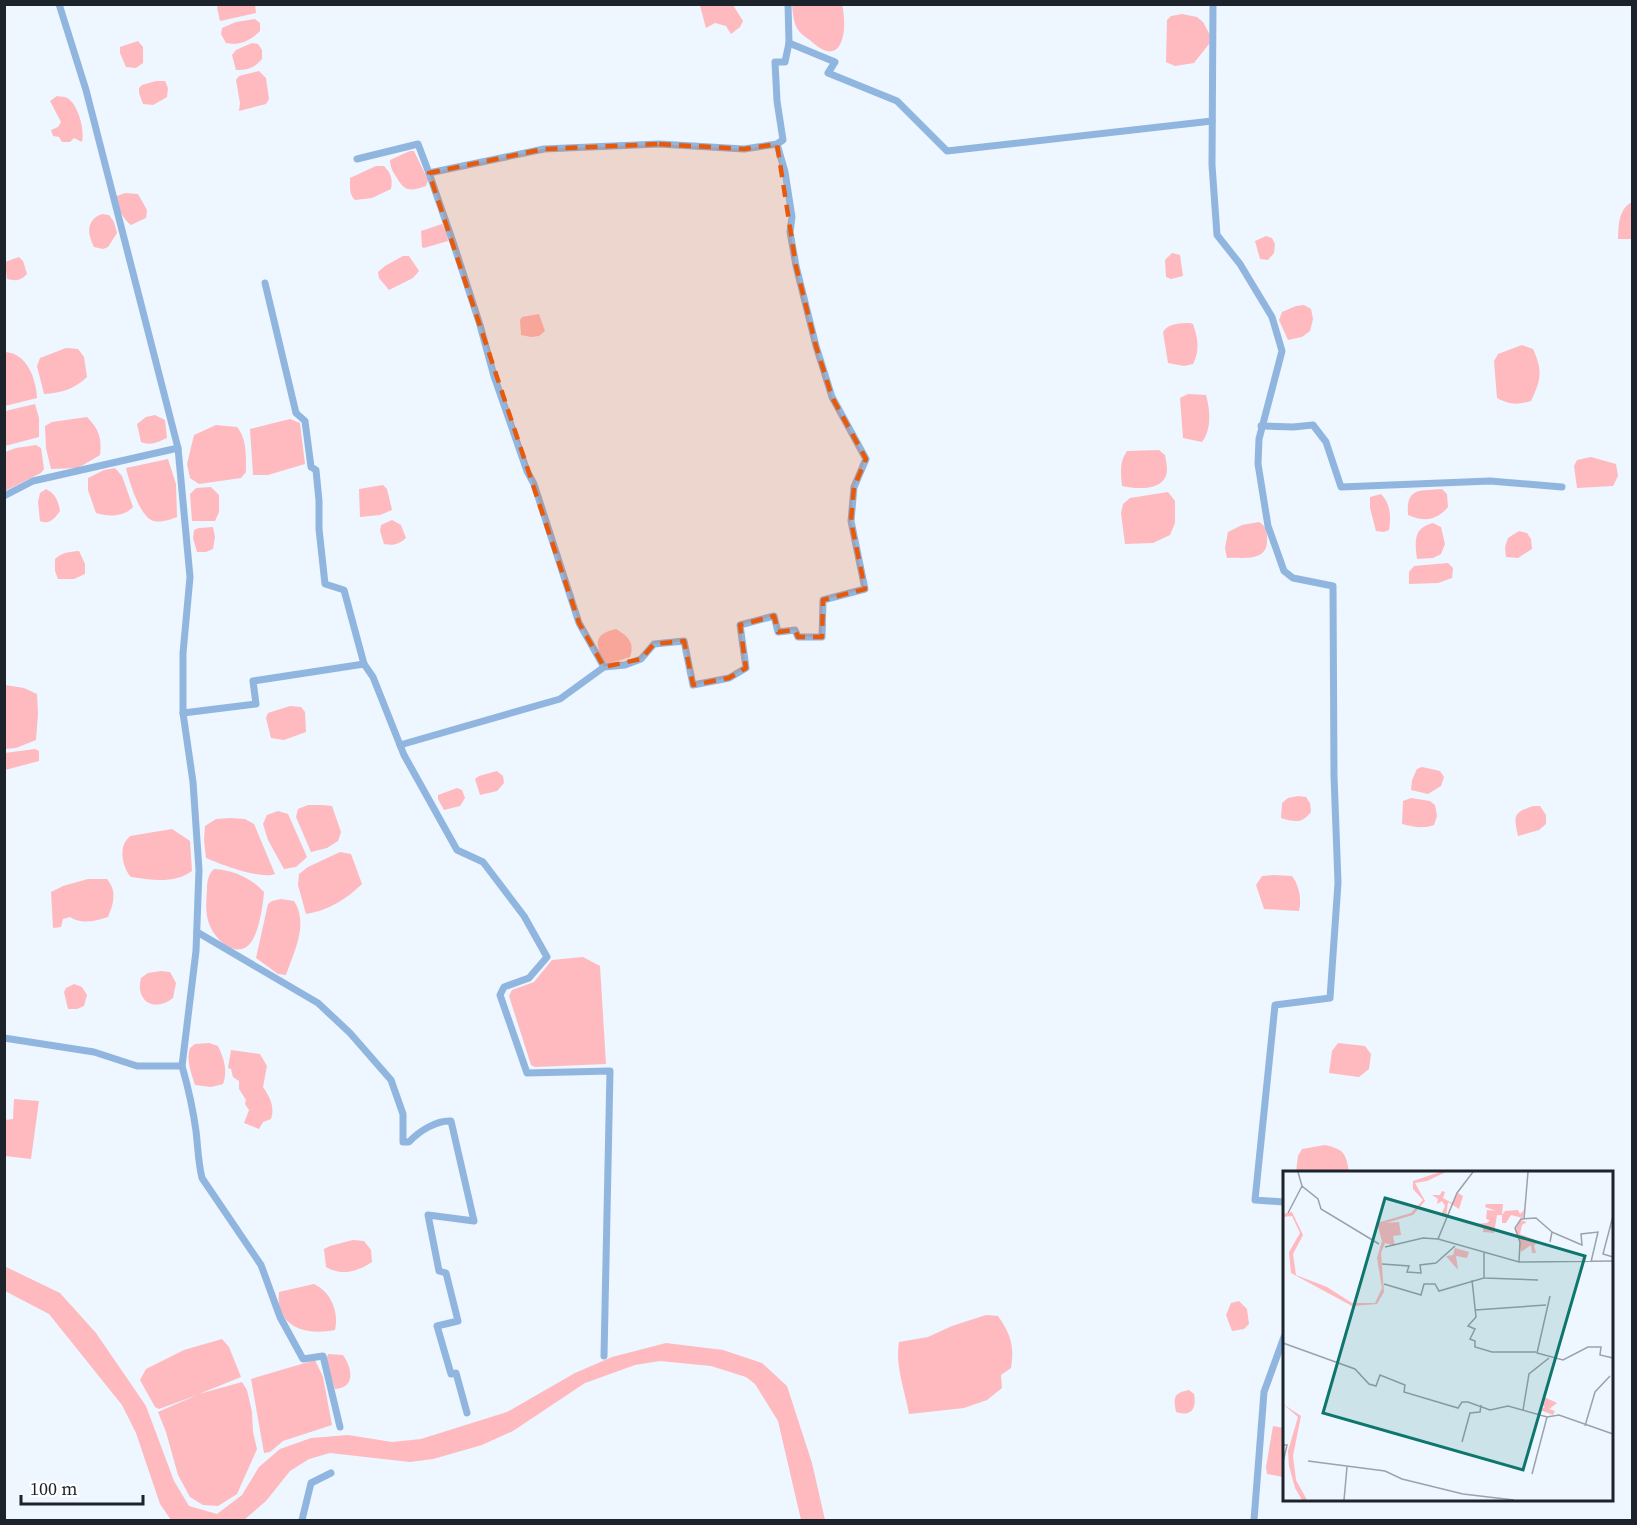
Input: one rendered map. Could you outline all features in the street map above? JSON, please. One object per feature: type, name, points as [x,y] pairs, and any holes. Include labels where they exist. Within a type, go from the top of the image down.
[{"type":"street","points":[[59,4],[86,90],[178,448],[190,577],[183,653],[183,713],[193,782],[200,870],[196,951],[182,1066],[196,1132],[198,1162],[202,1178],[261,1266],[280,1317],[303,1359],[323,1356],[340,1427]]},
{"type":"street","points":[[429,173],[544,149],[648,144],[744,149],[777,144],[783,140],[777,101],[775,62],[785,62],[789,43],[788,4]]},
{"type":"street","points":[[1213,4],[1212,165],[1217,235],[1258,292],[1272,317],[1282,351],[1258,439],[1258,464],[1268,526],[1284,571],[1293,578],[1333,586],[1334,776],[1338,883],[1330,998],[1275,1005],[1255,1200],[1283,1202]]},
{"type":"street","points":[[789,43],[835,62],[828,74],[897,101],[947,152],[1212,121]]},
{"type":"street","points":[[357,159],[418,144],[480,325],[494,376],[527,471],[534,484],[579,623],[604,667]]},
{"type":"street","points":[[400,745],[560,699],[604,667],[625,665],[641,659],[654,644],[684,641],[693,685],[729,678],[746,668],[740,626],[774,616],[778,632],[795,630],[798,637],[822,637],[824,600],[865,589],[851,520],[854,487],[866,459],[832,397],[816,346],[796,266],[790,232],[792,217],[785,172],[777,144]]},
{"type":"street","points":[[265,283],[296,413],[305,421],[311,467],[316,470],[325,584],[344,590],[364,664],[373,677],[400,745],[457,850],[483,862],[524,916],[547,957],[529,978],[504,987],[500,995],[527,1072],[610,1071],[604,1356]]},
{"type":"street","points":[[1262,426],[1293,427],[1313,424],[1326,442],[1341,487],[1490,481],[1562,487]]},
{"type":"street","points":[[4,496],[33,481],[178,448]]},
{"type":"street","points":[[183,713],[256,704],[253,681],[364,664]]},
{"type":"street","points":[[197,932],[318,1003],[350,1033],[391,1080],[403,1114],[403,1142],[410,1142],[414,1136],[442,1120],[451,1121],[474,1221],[428,1215],[439,1271],[446,1274],[458,1321],[437,1326],[451,1374],[456,1373],[467,1413]]},
{"type":"street","points":[[4,1038],[94,1052],[137,1066],[182,1066]]},
{"type":"street","points":[[1254,1521],[1264,1392],[1283,1340]]},
{"type":"street","points":[[302,1521],[311,1483],[331,1473]]},
{"type":"highlighted area","points":[[659,144],[744,149],[777,144],[796,266],[816,346],[832,397],[866,459],[854,487],[851,521],[865,589],[823,600],[822,637],[798,637],[795,630],[778,632],[774,616],[740,625],[746,668],[729,678],[693,685],[684,641],[654,644],[641,659],[604,667],[579,623],[429,173],[544,149]]},
{"type":"shaded area","points":[[221,4],[255,5],[256,13],[220,21],[217,7]]},
{"type":"shaded area","points":[[701,5],[733,5],[743,21],[740,27],[731,34],[726,26],[715,23],[706,28]]},
{"type":"shaded area","points":[[792,5],[842,5],[843,35],[836,49],[830,51],[822,49],[801,34],[795,22]]},
{"type":"shaded area","points":[[1182,14],[1197,17],[1203,22],[1210,35],[1209,44],[1194,63],[1175,66],[1166,62],[1167,20],[1171,16]]},
{"type":"shaded area","points":[[255,19],[260,23],[260,31],[249,40],[240,43],[226,43],[221,34],[222,28],[236,22]]},
{"type":"shaded area","points":[[138,41],[143,47],[143,63],[136,68],[126,67],[120,47]]},
{"type":"shaded area","points":[[252,43],[258,44],[262,50],[262,59],[250,68],[236,70],[232,55],[236,50]]},
{"type":"shaded area","points":[[259,71],[266,78],[269,99],[266,104],[239,111],[236,80],[239,76]]},
{"type":"shaded area","points":[[156,81],[165,81],[168,88],[167,97],[153,105],[143,104],[139,88]]},
{"type":"shaded area","points":[[57,96],[67,98],[74,105],[81,125],[82,142],[74,138],[70,142],[62,142],[59,137],[53,136],[51,130],[58,127],[61,122],[50,101]]},
{"type":"shaded area","points":[[414,151],[428,180],[426,186],[405,188],[392,169],[390,160]]},
{"type":"shaded area","points":[[376,166],[384,166],[388,171],[392,180],[391,189],[372,198],[355,200],[351,193],[350,178]]},
{"type":"shaded area","points":[[125,193],[138,194],[147,210],[146,218],[131,225],[125,219],[119,208],[117,196]]},
{"type":"shaded area","points":[[1632,202],[1632,239],[1618,239],[1622,213]]},
{"type":"shaded area","points":[[102,214],[109,215],[117,233],[108,247],[103,249],[94,247],[89,232],[93,220]]},
{"type":"shaded area","points":[[442,224],[447,232],[448,241],[422,247],[421,231]]},
{"type":"shaded area","points":[[1266,236],[1272,238],[1275,244],[1274,253],[1268,260],[1260,259],[1255,241]]},
{"type":"shaded area","points":[[1172,253],[1180,255],[1183,276],[1171,279],[1166,277],[1165,260]]},
{"type":"shaded area","points":[[403,256],[409,256],[419,271],[413,278],[389,290],[379,278],[378,272]]},
{"type":"shaded area","points":[[19,257],[23,261],[27,274],[18,280],[7,279],[5,262]]},
{"type":"shaded area","points":[[1304,305],[1311,309],[1313,319],[1310,331],[1302,337],[1288,340],[1279,320],[1282,312]]},
{"type":"shaded area","points":[[539,314],[545,331],[539,336],[521,335],[520,320],[522,317]]},
{"type":"shaded area","points":[[1193,324],[1198,344],[1193,364],[1184,366],[1168,363],[1163,332],[1171,325]]},
{"type":"shaded area","points":[[1522,345],[1533,349],[1538,363],[1539,381],[1531,401],[1510,403],[1497,398],[1494,361],[1498,354]]},
{"type":"shaded area","points":[[66,348],[78,349],[84,357],[87,377],[67,390],[44,394],[37,366],[40,358]]},
{"type":"shaded area","points":[[5,352],[13,353],[25,362],[35,383],[37,398],[5,406]]},
{"type":"shaded area","points":[[1188,394],[1206,395],[1209,419],[1202,442],[1183,438],[1180,398]]},
{"type":"shaded area","points":[[35,404],[39,418],[39,437],[5,446],[5,411]]},
{"type":"shaded area","points":[[155,415],[165,420],[167,438],[151,444],[141,442],[137,424],[146,417]]},
{"type":"shaded area","points":[[87,417],[99,434],[100,455],[78,468],[51,469],[46,448],[45,426],[52,422]]},
{"type":"shaded area","points":[[290,419],[300,423],[305,464],[268,475],[253,475],[250,429]]},
{"type":"shaded area","points":[[216,425],[237,427],[243,437],[246,472],[241,478],[199,484],[190,478],[187,464],[194,435]]},
{"type":"shaded area","points":[[36,445],[41,448],[44,469],[41,473],[5,491],[5,452]]},
{"type":"shaded area","points":[[1159,450],[1165,455],[1167,467],[1162,482],[1149,487],[1122,486],[1122,463],[1127,451]]},
{"type":"shaded area","points":[[1591,457],[1616,464],[1618,476],[1613,486],[1577,488],[1574,466],[1577,460]]},
{"type":"shaded area","points":[[168,459],[176,484],[177,517],[154,521],[144,513],[140,506],[132,490],[126,468]]},
{"type":"shaded area","points":[[115,468],[122,476],[133,507],[125,513],[116,515],[96,513],[88,490],[88,478],[104,470]]},
{"type":"shaded area","points":[[383,485],[387,489],[392,510],[380,515],[360,517],[359,489]]},
{"type":"shaded area","points":[[211,487],[219,495],[219,512],[215,521],[192,521],[190,494],[196,488]]},
{"type":"shaded area","points":[[46,489],[56,498],[60,511],[47,522],[40,521],[38,502],[40,493]]},
{"type":"shaded area","points":[[1442,489],[1447,494],[1448,507],[1439,515],[1430,519],[1419,519],[1408,515],[1409,499],[1412,495],[1421,491]]},
{"type":"shaded area","points":[[1168,492],[1175,501],[1175,523],[1170,535],[1153,543],[1125,544],[1121,513],[1123,504],[1130,498]]},
{"type":"shaded area","points":[[1381,494],[1387,502],[1390,516],[1389,530],[1384,532],[1376,531],[1370,508],[1370,497]]},
{"type":"shaded area","points":[[392,520],[401,525],[406,538],[396,544],[384,544],[380,531],[381,525]]},
{"type":"shaded area","points":[[1259,522],[1265,527],[1267,533],[1264,552],[1247,558],[1227,558],[1225,548],[1228,532],[1242,525]]},
{"type":"shaded area","points":[[1433,523],[1441,527],[1445,544],[1441,554],[1433,558],[1417,559],[1417,536],[1422,528]]},
{"type":"shaded area","points":[[213,527],[215,537],[213,549],[197,552],[193,538],[194,530]]},
{"type":"shaded area","points":[[1519,531],[1527,533],[1531,539],[1532,549],[1518,558],[1506,557],[1505,547],[1508,538]]},
{"type":"shaded area","points":[[79,551],[85,564],[85,574],[74,579],[58,579],[55,559],[69,552]]},
{"type":"shaded area","points":[[1448,563],[1453,568],[1452,578],[1438,583],[1409,584],[1409,572],[1414,566]]},
{"type":"shaded area","points":[[616,629],[624,634],[631,644],[630,657],[608,664],[600,655],[598,640],[604,634]]},
{"type":"shaded area","points":[[5,685],[24,688],[37,694],[38,714],[36,740],[16,748],[5,749]]},
{"type":"shaded area","points":[[290,706],[301,707],[305,712],[306,732],[284,740],[271,738],[266,718],[268,713]]},
{"type":"shaded area","points":[[35,749],[39,751],[39,761],[5,770],[5,753]]},
{"type":"shaded area","points":[[1422,767],[1440,771],[1444,777],[1441,786],[1428,794],[1411,790],[1417,769]]},
{"type":"shaded area","points":[[497,771],[503,776],[504,783],[497,791],[480,795],[475,779]]},
{"type":"shaded area","points":[[457,788],[462,790],[465,798],[460,806],[444,810],[438,795]]},
{"type":"shaded area","points":[[1306,797],[1310,803],[1311,812],[1298,821],[1281,818],[1282,803],[1288,798]]},
{"type":"shaded area","points":[[1411,798],[1430,801],[1435,805],[1437,816],[1434,825],[1418,827],[1402,824],[1403,801]]},
{"type":"shaded area","points":[[308,805],[332,806],[341,832],[338,841],[327,848],[311,852],[296,817],[298,809]]},
{"type":"shaded area","points":[[1533,806],[1540,806],[1546,815],[1546,824],[1539,830],[1518,836],[1516,816]]},
{"type":"shaded area","points":[[278,811],[288,814],[307,857],[296,867],[284,869],[268,840],[263,824],[267,815]]},
{"type":"shaded area","points":[[216,819],[245,819],[254,824],[275,874],[251,873],[206,858],[205,826]]},
{"type":"shaded area","points":[[172,829],[190,841],[192,871],[171,879],[131,877],[123,857],[124,843],[130,836]]},
{"type":"shaded area","points":[[340,852],[351,854],[362,884],[336,904],[306,914],[298,885],[299,874],[308,867]]},
{"type":"shaded area","points":[[214,869],[241,876],[264,892],[260,918],[252,941],[247,947],[235,949],[228,947],[213,932],[208,922],[207,884]]},
{"type":"shaded area","points":[[1262,876],[1292,876],[1299,893],[1299,911],[1264,909],[1256,885]]},
{"type":"shaded area","points":[[88,879],[107,879],[110,884],[113,897],[108,917],[84,922],[70,917],[63,919],[61,927],[53,928],[51,892]]},
{"type":"shaded area","points":[[281,899],[294,901],[300,919],[299,938],[286,975],[278,974],[256,958],[268,904]]},
{"type":"shaded area","points":[[583,957],[600,966],[606,1064],[535,1067],[531,1065],[509,996],[512,990],[534,982],[552,960]]},
{"type":"shaded area","points":[[170,972],[176,983],[173,998],[166,1002],[153,1004],[143,998],[141,978],[148,973]]},
{"type":"shaded area","points":[[74,984],[82,987],[87,995],[84,1006],[68,1009],[64,992],[66,988]]},
{"type":"shaded area","points":[[209,1043],[218,1046],[222,1056],[225,1065],[223,1084],[211,1087],[195,1085],[189,1062],[190,1048],[195,1044]]},
{"type":"shaded area","points":[[1338,1043],[1365,1046],[1371,1054],[1369,1069],[1359,1077],[1329,1073],[1332,1051]]},
{"type":"shaded area","points":[[231,1050],[260,1054],[267,1066],[263,1087],[271,1102],[272,1115],[271,1119],[263,1122],[259,1129],[244,1123],[249,1110],[239,1089],[239,1081],[233,1077],[231,1069],[228,1068]]},
{"type":"shaded area","points":[[14,1099],[39,1101],[31,1159],[5,1156],[5,1120],[13,1119]]},
{"type":"shaded area","points":[[1325,1145],[1336,1148],[1343,1153],[1349,1171],[1296,1171],[1298,1156],[1302,1149]]},
{"type":"shaded area","points":[[353,1240],[364,1241],[371,1250],[372,1262],[349,1272],[326,1267],[324,1249]]},
{"type":"shaded area","points":[[4,1266],[60,1293],[96,1333],[146,1406],[174,1481],[189,1506],[217,1514],[242,1495],[259,1467],[280,1449],[311,1438],[348,1435],[392,1442],[421,1439],[507,1412],[575,1373],[612,1357],[666,1343],[723,1350],[762,1363],[787,1386],[812,1463],[825,1520],[801,1520],[778,1421],[755,1384],[746,1377],[711,1366],[660,1361],[635,1365],[585,1383],[513,1431],[482,1445],[433,1459],[410,1462],[330,1453],[309,1459],[290,1471],[266,1501],[244,1520],[171,1520],[160,1504],[136,1433],[122,1405],[49,1314],[5,1291]]},
{"type":"shaded area","points":[[314,1284],[325,1292],[332,1303],[336,1316],[335,1330],[313,1332],[303,1330],[287,1321],[282,1314],[279,1292]]},
{"type":"shaded area","points":[[1239,1301],[1247,1309],[1249,1324],[1244,1329],[1232,1331],[1226,1315],[1231,1303]]},
{"type":"shaded area","points":[[986,1315],[998,1316],[1011,1340],[1011,1368],[1001,1375],[1002,1388],[987,1400],[964,1408],[909,1414],[899,1369],[899,1342],[928,1337]]},
{"type":"shaded area","points":[[222,1339],[229,1347],[241,1377],[199,1394],[242,1382],[247,1390],[252,1412],[257,1449],[237,1494],[218,1506],[203,1505],[190,1497],[178,1475],[158,1412],[197,1395],[159,1409],[155,1407],[140,1380],[146,1369],[184,1350]]},
{"type":"shaded area","points":[[328,1354],[343,1355],[348,1366],[349,1381],[342,1388],[335,1389],[326,1361]]},
{"type":"shaded area","points":[[315,1360],[323,1377],[332,1425],[283,1441],[270,1452],[264,1453],[251,1379]]},
{"type":"shaded area","points":[[1189,1390],[1194,1394],[1194,1408],[1186,1413],[1176,1412],[1176,1397]]},
{"type":"shaded area","points":[[1273,1426],[1283,1428],[1283,1477],[1267,1474],[1266,1467]]}]
